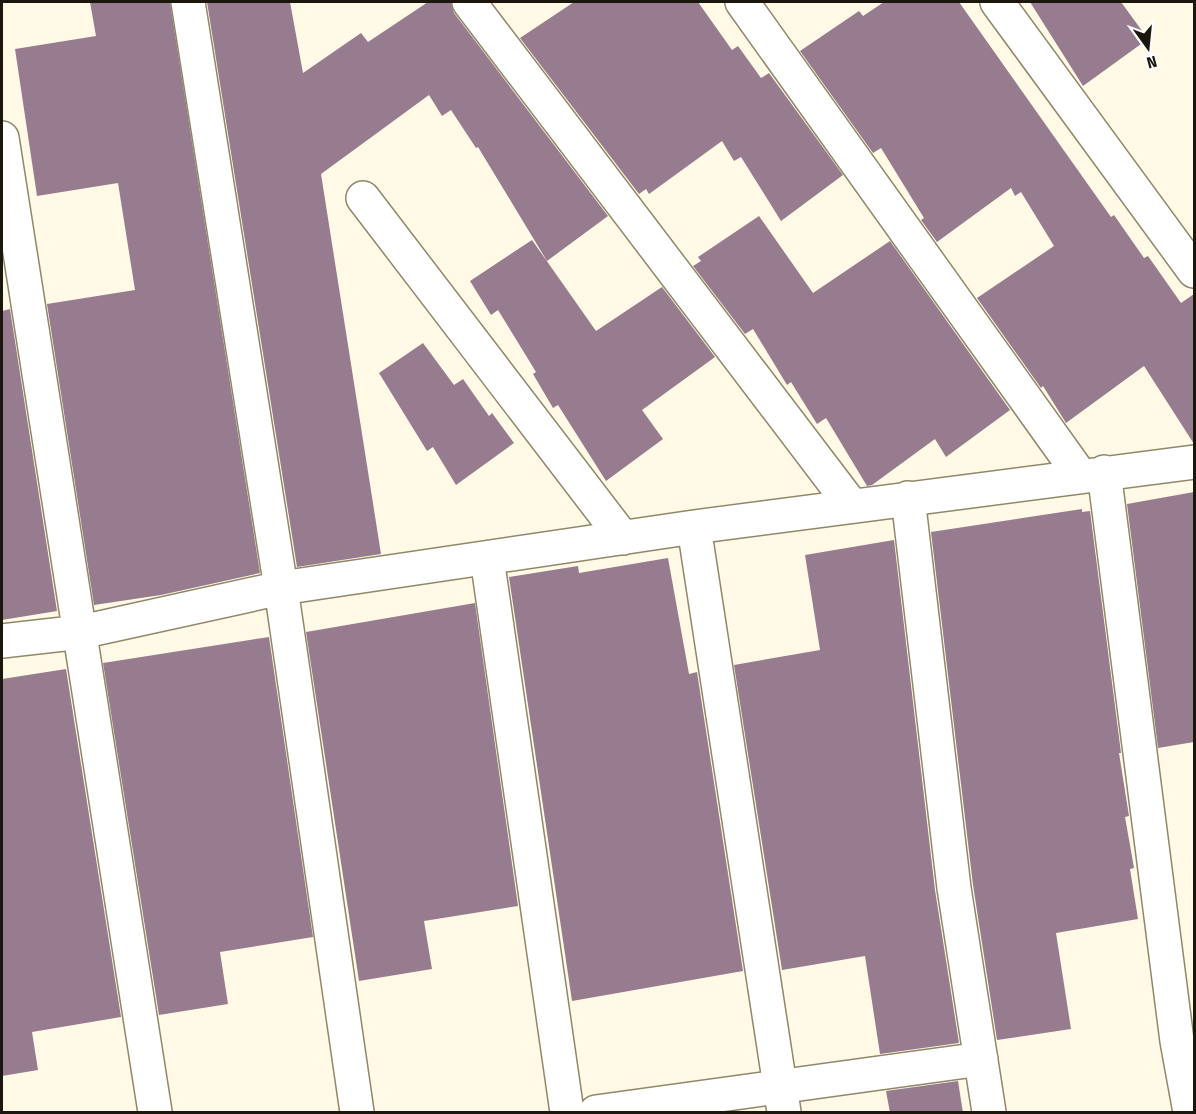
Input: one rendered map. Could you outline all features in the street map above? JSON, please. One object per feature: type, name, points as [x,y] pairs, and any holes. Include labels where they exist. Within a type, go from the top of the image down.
[{"type":"street","points":[[188,2],[281,588],[357,1113]]},
{"type":"street","points":[[469,2],[852,506]]},
{"type":"street","points":[[741,2],[1092,474],[1176,1041],[1190,1113]]},
{"type":"street","points":[[997,2],[1194,271]]},
{"type":"street","points":[[2,138],[155,1113]]},
{"type":"street","points":[[363,198],[623,538]]},
{"type":"street","points":[[2,641],[81,632],[281,588],[694,527],[1194,462]]},
{"type":"street","points":[[908,498],[954,888],[989,1113]]},
{"type":"street","points":[[694,527],[782,1100]]},
{"type":"street","points":[[487,558],[567,1113]]},
{"type":"street","points":[[596,1113],[782,1100],[981,1059]]},
{"type":"building","points":[[90,2],[170,2],[260,573],[161,595],[94,605],[47,304],[135,290],[118,183],[37,196],[15,49],[96,36]]},
{"type":"building","points":[[207,2],[290,2],[303,73],[361,33],[368,42],[428,2],[451,2],[454,13],[608,216],[547,261],[478,147],[476,148],[451,110],[442,116],[429,95],[321,174],[381,554],[297,567]]},
{"type":"building","points":[[574,2],[698,2],[732,50],[738,46],[761,78],[769,73],[843,175],[781,221],[741,157],[734,161],[722,141],[649,194],[646,189],[639,194],[520,38]]},
{"type":"building","points":[[884,2],[959,2],[1111,217],[1114,215],[1144,258],[1148,256],[1181,303],[1194,294],[1194,444],[1144,366],[1066,423],[1043,386],[1041,388],[977,298],[1054,246],[1021,192],[1015,196],[1011,188],[937,242],[921,220],[924,218],[881,148],[873,153],[800,51],[859,11],[863,16]]},
{"type":"building","points":[[1030,2],[1121,2],[1148,39],[1083,86]]},
{"type":"building","points":[[759,216],[813,293],[890,241],[1010,410],[946,457],[935,439],[872,485],[867,486],[826,418],[817,424],[791,382],[787,385],[753,329],[745,334],[693,266],[701,261],[698,257]]},
{"type":"building","points":[[532,240],[596,331],[662,287],[715,357],[642,410],[663,439],[606,481],[558,405],[553,408],[533,374],[536,372],[498,310],[491,315],[470,281]]},
{"type":"building","points":[[10,309],[57,611],[2,620],[2,311]]},
{"type":"building","points":[[423,343],[454,385],[463,379],[489,416],[492,413],[514,443],[456,485],[433,447],[427,451],[379,373]]},
{"type":"building","points":[[1194,492],[1194,742],[1158,748],[1127,504]]},
{"type":"building","points":[[1082,509],[1082,512],[1090,511],[1121,753],[1119,753],[1129,816],[1125,817],[1134,868],[1130,869],[1138,919],[1056,933],[1071,1029],[997,1040],[973,885],[931,532]]},
{"type":"building","points":[[894,540],[935,890],[959,1043],[880,1054],[865,956],[782,970],[734,665],[820,650],[805,555]]},
{"type":"building","points":[[668,558],[689,674],[697,672],[743,971],[572,1001],[509,577],[578,566],[579,573]]},
{"type":"building","points":[[475,603],[518,906],[424,921],[432,969],[359,981],[306,632]]},
{"type":"building","points":[[269,637],[313,937],[220,952],[228,1004],[159,1015],[103,663]]},
{"type":"building","points":[[66,669],[121,1017],[32,1032],[38,1070],[2,1076],[2,679]]},
{"type":"building","points":[[958,1081],[963,1113],[890,1113],[886,1091]]}]
